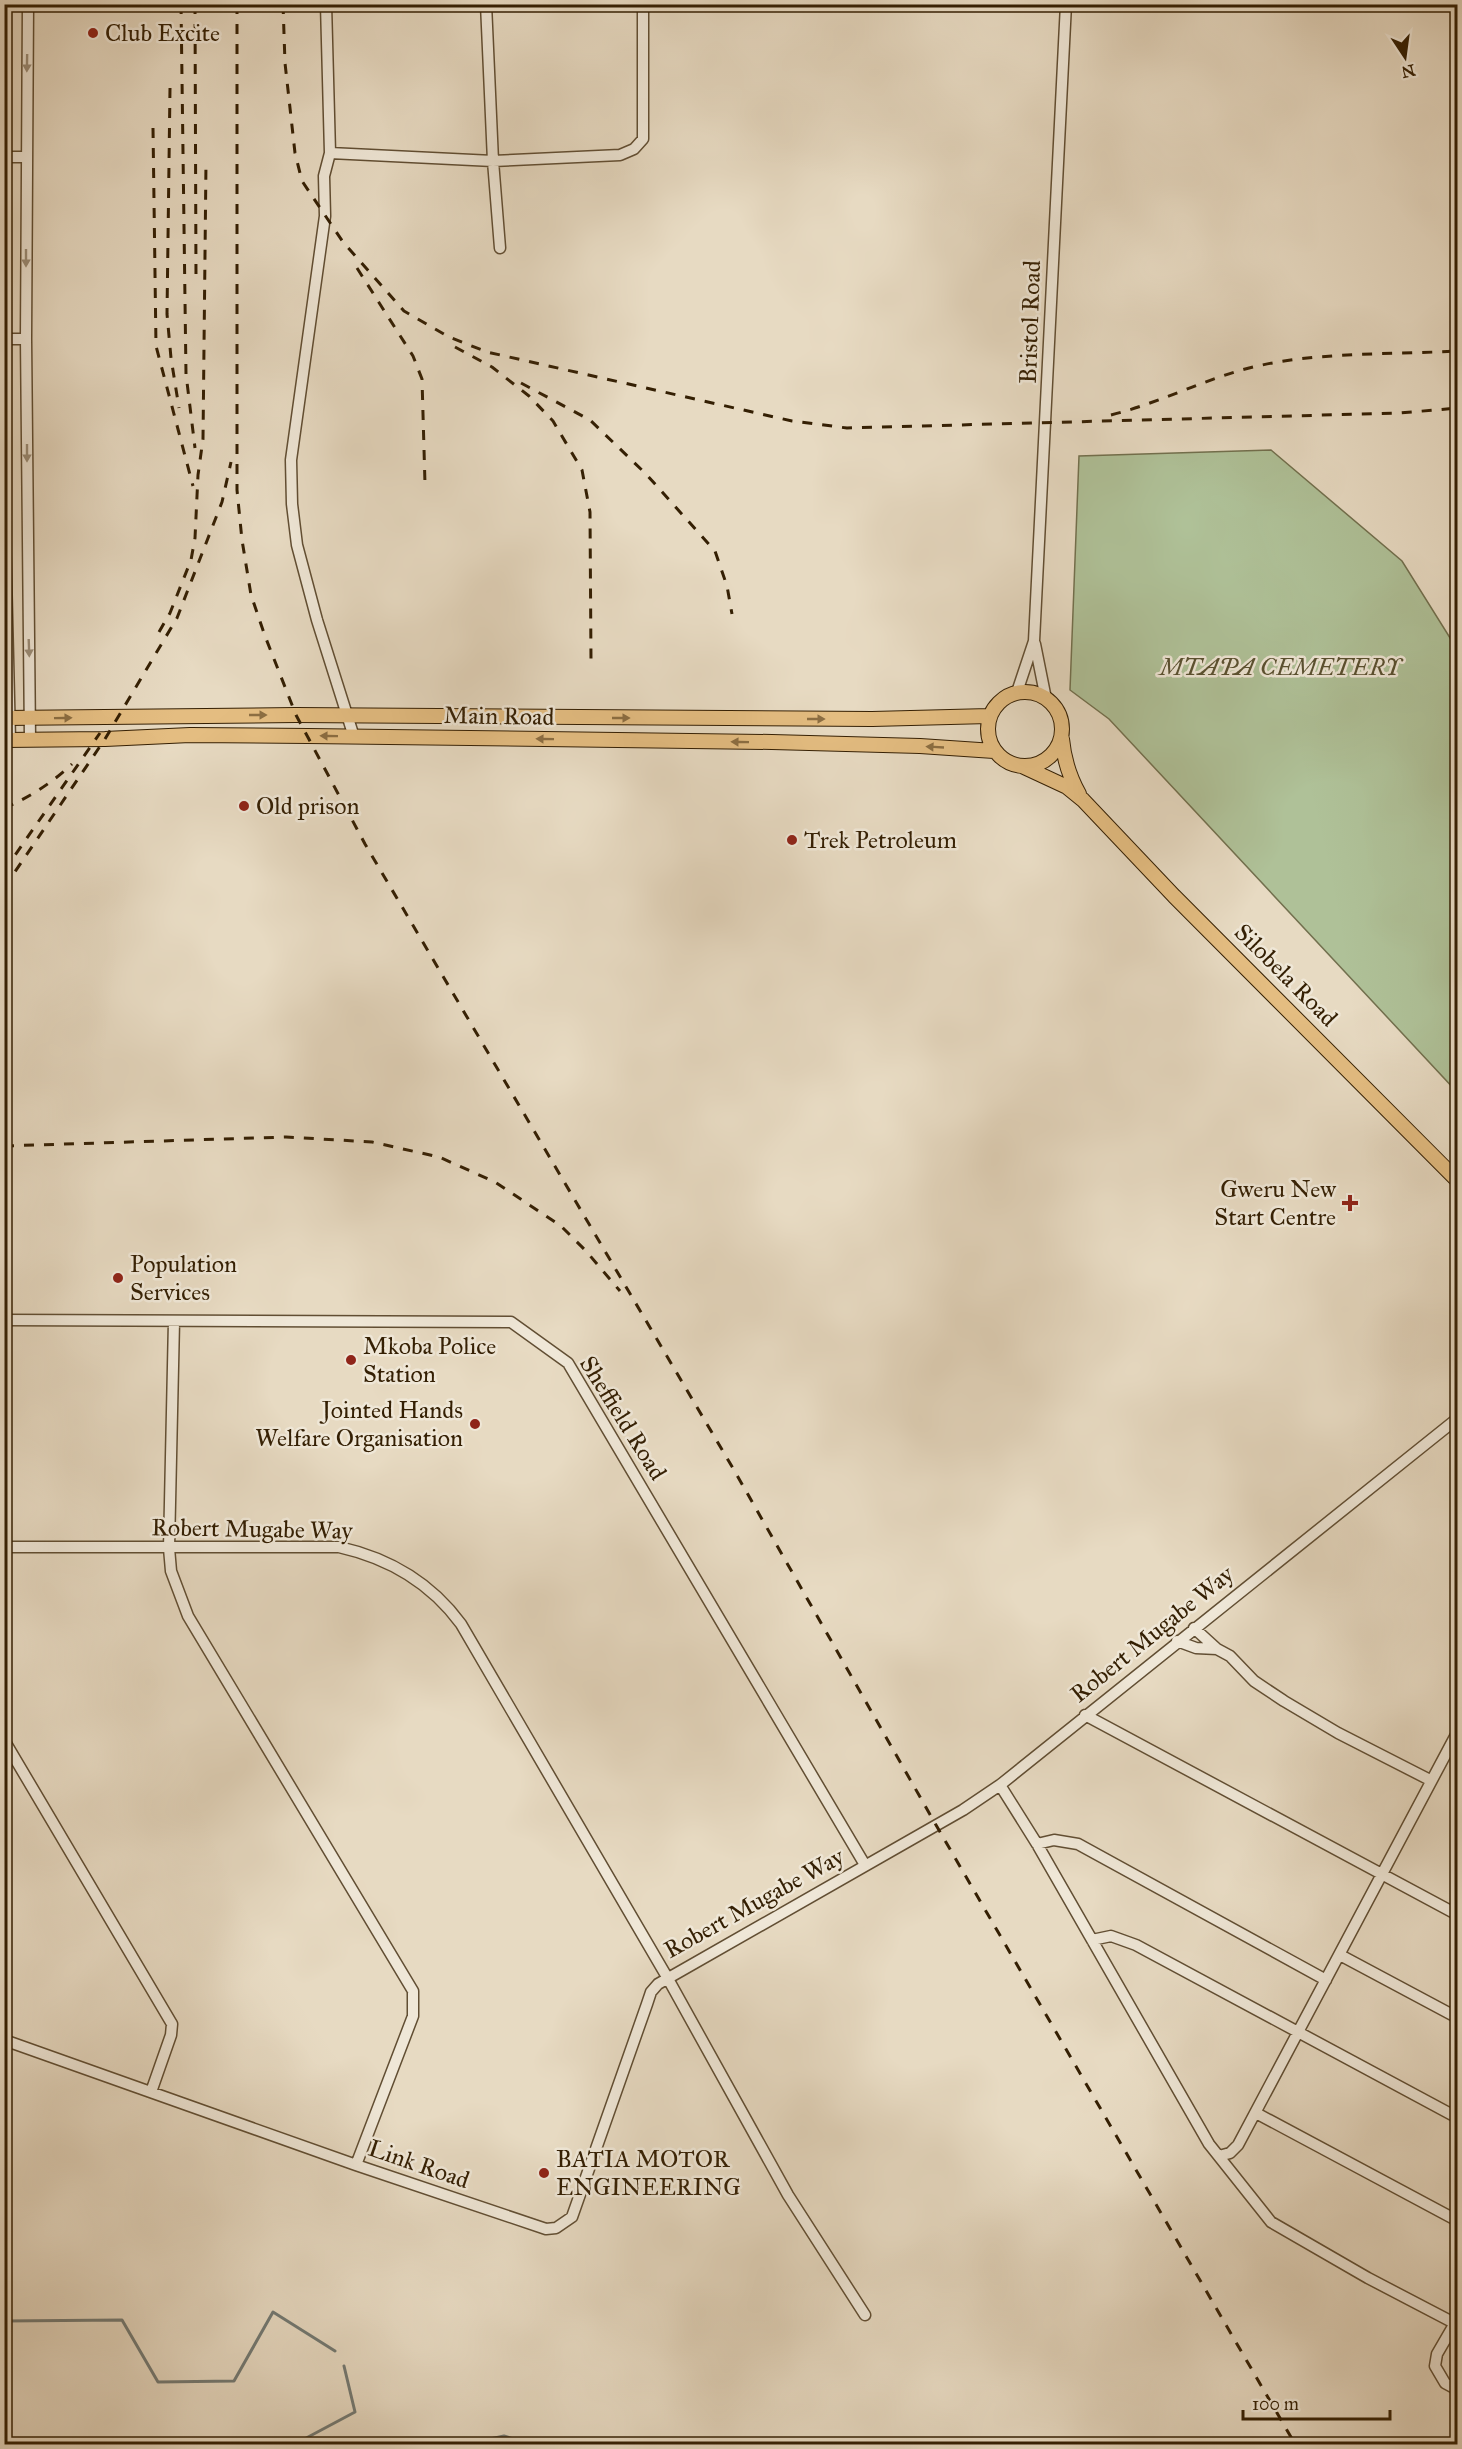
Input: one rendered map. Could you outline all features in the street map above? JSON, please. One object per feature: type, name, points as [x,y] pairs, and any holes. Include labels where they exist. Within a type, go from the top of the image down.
[{"type":"main road","points":[[1017,692],[1035,693],[1046,699],[1059,714],[1062,734],[1060,742],[1049,757],[1042,763],[1024,767],[1007,763],[994,751],[987,731],[989,716],[996,705],[1005,697],[1017,692]]},
{"type":"main road","name":"Main Road","points":[[7,718],[347,716],[872,719],[989,716]]},
{"type":"main road","points":[[523,717],[524,739]]},
{"type":"main road","name":"Silobela Road","points":[[1062,734],[1064,756],[1070,777],[1083,800]]},
{"type":"main road","name":"Main Road","points":[[7,740],[190,735],[772,742],[920,746],[994,751]]},
{"type":"main road","name":"Silobela Road","points":[[1024,767],[1067,787],[1083,800],[1174,896],[1458,1181]]},
{"type":"street","points":[[28,4],[26,339],[30,740]]},
{"type":"street","points":[[326,4],[330,153],[324,176],[325,216],[291,460],[292,504],[297,545],[317,620],[354,737]]},
{"type":"street","points":[[486,4],[493,161],[500,248]]},
{"type":"street","points":[[330,153],[493,161],[620,155],[634,149],[643,139],[644,4]]},
{"type":"street","name":"Bristol Road","points":[[1046,699],[1034,641],[1066,4]]},
{"type":"street","points":[[4,157],[26,157]]},
{"type":"street","points":[[4,339],[26,339]]},
{"type":"street","points":[[4,491],[7,740]]},
{"type":"street","points":[[6,533],[28,532]]},
{"type":"street","name":"Bristol Road","points":[[1017,692],[1034,641]]},
{"type":"street","name":"Sheffield Road","points":[[4,1320],[511,1322],[568,1363],[865,1865]]},
{"type":"street","points":[[174,1321],[169,1548],[171,1570],[188,1616],[414,1991],[413,2016],[356,2165]]},
{"type":"street","name":"Robert Mugabe Way","points":[[4,1547],[339,1547],[373,1556],[430,1589],[461,1624],[668,1977],[963,1810],[1000,1785],[1458,1418]]},
{"type":"street","points":[[1194,1628],[1216,1649],[1230,1656],[1254,1681],[1284,1701],[1338,1733],[1430,1780]]},
{"type":"street","points":[[1177,1641],[1196,1647],[1216,1649]]},
{"type":"street","points":[[1085,1715],[1458,1915]]},
{"type":"street","points":[[1219,2156],[1230,2153],[1238,2145],[1458,1731]]},
{"type":"street","points":[[4,1740],[172,2024],[171,2035],[151,2092]]},
{"type":"street","points":[[1000,1785],[1037,1844],[1209,2144],[1270,2222],[1368,2278],[1456,2324],[1437,2354],[1435,2366],[1444,2383],[1458,2390]]},
{"type":"street","points":[[1037,1844],[1054,1840],[1066,1840],[1077,1844],[1326,1980]]},
{"type":"street","points":[[1092,1940],[1111,1936],[1123,1939],[1458,2118]]},
{"type":"street","points":[[1340,1955],[1458,2018]]},
{"type":"street","points":[[668,1977],[788,2195],[865,2315]]},
{"type":"street","name":"Link Road","points":[[4,2040],[356,2165],[546,2229],[565,2224],[572,2217],[651,1992],[668,1977]]},
{"type":"street","points":[[1256,2112],[1458,2221]]},
{"type":"green space","name":"MTAPA CEMETERY","points":[[1271,450],[1402,561],[1457,649],[1457,1092],[1109,719],[1070,690],[1079,456]]},
{"type":"waterway","points":[[4,2321],[122,2320],[158,2382],[234,2381],[273,2312],[335,2351]]},
{"type":"waterway","points":[[295,2444],[355,2412],[344,2366]]},
{"type":"waterway","points":[[467,2444],[504,2436],[529,2444]]},
{"type":"railway","points":[[181,4],[186,374],[195,448]]},
{"type":"railway","points":[[195,4],[196,280]]},
{"type":"railway","points":[[237,4],[237,490],[251,595],[296,715],[365,844],[734,1470],[936,1825],[1295,2444]]},
{"type":"railway","points":[[283,4],[285,63],[295,153],[302,181],[343,242],[404,311],[449,337],[487,352],[792,421],[847,428],[1400,413],[1458,408]]},
{"type":"railway","points":[[170,88],[167,314],[179,408]]},
{"type":"railway","points":[[153,128],[156,346],[193,486]]},
{"type":"railway","points":[[159,632],[170,613],[191,560],[195,538],[198,475],[203,439],[206,162]]},
{"type":"railway","points":[[357,268],[413,356],[422,379],[425,484]]},
{"type":"railway","points":[[455,347],[492,367],[529,396],[553,421],[582,470],[590,512],[591,662]]},
{"type":"railway","points":[[1111,415],[1238,371],[1291,360],[1346,355],[1458,351]]},
{"type":"railway","points":[[521,383],[590,420],[646,474],[715,551],[727,586],[732,614]]},
{"type":"railway","points":[[4,888],[105,739],[177,618],[222,502],[231,462]]},
{"type":"railway","points":[[4,871],[100,733]]},
{"type":"railway","points":[[4,808],[40,789],[72,764]]},
{"type":"railway","points":[[4,1146],[286,1137],[372,1142],[439,1157],[495,1182],[561,1226],[620,1291]]},
{"type":"place","name":"Club Excite","points":[[93,33]]},
{"type":"place","name":"Old prison","points":[[244,806]]},
{"type":"place","name":"Trek Petroleum","points":[[792,840]]},
{"type":"place","name":"Gweru New Start Centre","points":[[1350,1203]]},
{"type":"place","name":"Population Services","points":[[118,1278]]},
{"type":"place","name":"Mkoba Police Station","points":[[351,1360]]},
{"type":"place","name":"Jointed Hands Welfare Organisation","points":[[475,1424]]},
{"type":"place","name":"BATIA MOTOR ENGINEERING","points":[[544,2173]]}]
